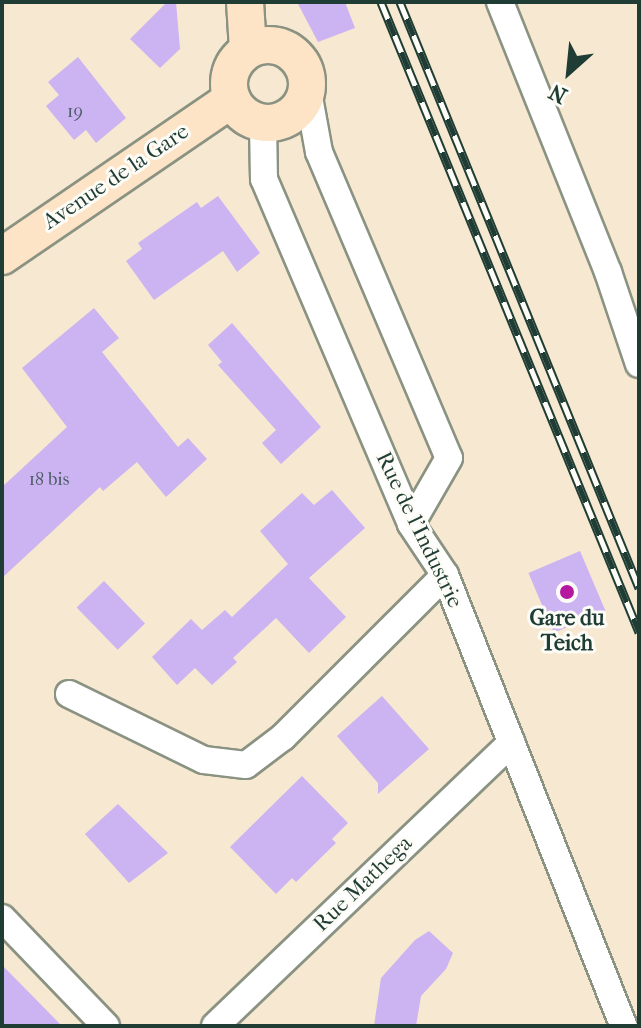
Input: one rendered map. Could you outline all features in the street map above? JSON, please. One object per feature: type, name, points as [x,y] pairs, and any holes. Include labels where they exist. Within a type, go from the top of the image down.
[{"type":"main road","points":[[245,2],[248,50]]},
{"type":"main road","points":[[262,45],[289,50],[299,60],[307,86],[298,109],[276,122],[263,123],[250,119],[232,99],[231,71],[248,50],[262,45]]},
{"type":"main road","name":"Avenue de la Gare","points":[[2,256],[232,99]]},
{"type":"street","points":[[500,2],[608,272],[639,364]]},
{"type":"street","points":[[307,86],[319,152],[449,458],[411,524]]},
{"type":"street","name":"Rue de l'Industrie","points":[[263,123],[264,179],[411,524],[445,575],[624,1026]]},
{"type":"street","points":[[69,694],[204,760],[246,765],[283,737],[445,575]]},
{"type":"street","name":"Rue Mathega","points":[[215,1026],[511,743]]},
{"type":"street","points":[[2,918],[106,1026]]},
{"type":"building","points":[[167,2],[176,2],[180,49],[160,68],[130,39]]},
{"type":"building","points":[[297,2],[345,2],[355,28],[318,42]]},
{"type":"building","points":[[78,57],[126,118],[96,143],[86,130],[74,140],[46,106],[59,95],[48,82]]},
{"type":"building","points":[[218,196],[260,253],[237,272],[223,251],[154,300],[126,261],[142,249],[138,243],[197,202],[201,208]]},
{"type":"building","points":[[94,308],[119,338],[102,352],[178,447],[188,438],[207,459],[166,497],[137,462],[103,491],[100,487],[2,578],[2,487],[67,427],[22,368]]},
{"type":"building","points":[[232,323],[321,427],[281,464],[262,443],[276,430],[218,365],[222,362],[208,345]]},
{"type":"building","points":[[332,490],[365,528],[309,578],[346,617],[309,653],[276,618],[233,658],[237,662],[212,685],[195,668],[177,685],[152,657],[191,619],[202,630],[225,610],[232,617],[288,564],[260,531],[302,493],[314,505]]},
{"type":"building","name":"Gare du Teich","points":[[580,551],[605,611],[554,633],[528,573]]},
{"type":"building","points":[[104,581],[145,623],[118,650],[77,607]]},
{"type":"building","points":[[382,696],[429,749],[378,794],[378,783],[337,736]]},
{"type":"building","points":[[302,776],[348,823],[332,839],[336,843],[296,882],[292,878],[276,894],[230,847]]},
{"type":"building","points":[[118,804],[168,853],[129,883],[85,834]]},
{"type":"building","points":[[429,931],[453,953],[446,969],[421,996],[416,1026],[374,1026],[381,978],[415,940]]},
{"type":"building","points":[[2,965],[62,1026],[2,1026]]},
{"type":"railway","points":[[381,2],[639,632]]},
{"type":"railway","points":[[400,2],[639,588]]},
{"type":"place","name":"Gare du Teich","points":[[567,592]]}]
